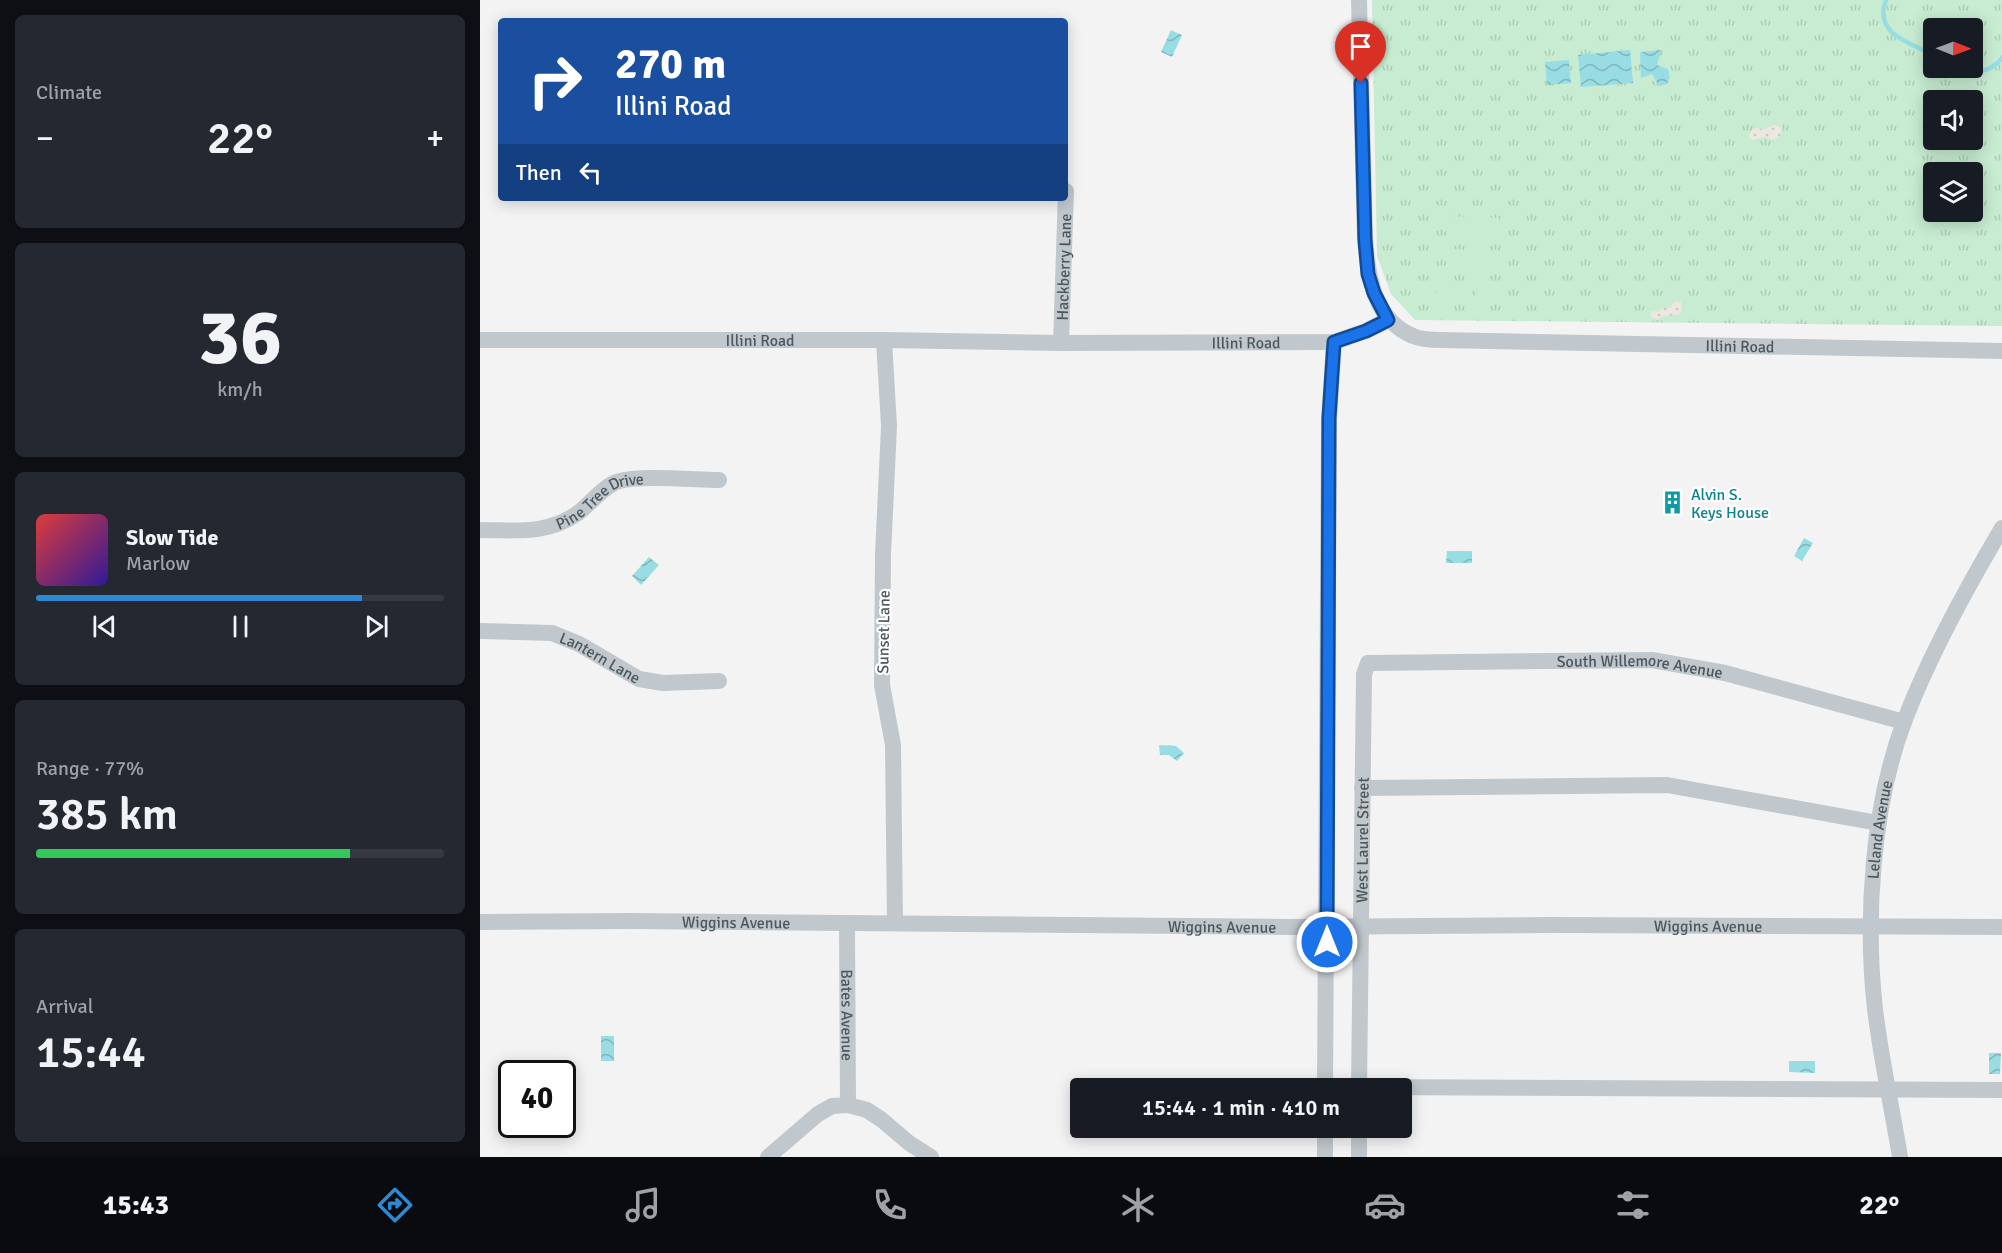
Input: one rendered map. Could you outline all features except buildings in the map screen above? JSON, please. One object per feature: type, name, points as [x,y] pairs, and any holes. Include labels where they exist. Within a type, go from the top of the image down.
[{"type":"street","points":[[1359,0],[1365,240],[1371,283],[1388,320]]},
{"type":"street","name":"Hackberry Lane","points":[[1061,343],[1066,201]]},
{"type":"street","name":"Illini Road","points":[[480,340],[1334,342],[1366,331],[1388,320],[1413,336],[1442,340],[2002,351]]},
{"type":"street","name":"Sunset Lane","points":[[884,340],[889,426],[882,685],[892,745],[895,924]]},
{"type":"street","name":"West Laurel Street","points":[[1325,1078],[1329,418],[1334,342]]},
{"type":"street","name":"Pine Tree Drive","points":[[480,530],[543,529],[558,524],[578,513],[614,483],[629,479],[719,480]]},
{"type":"street","name":"Leland Avenue","points":[[1900,1157],[1875,1008],[1871,927],[1878,823],[1889,769],[1904,722],[1934,656],[2002,528]]},
{"type":"street","name":"Lantern Lane","points":[[480,632],[552,633],[579,644],[639,679],[663,683],[718,681]]},
{"type":"street","name":"South Willemore Avenue","points":[[1368,663],[1652,660],[1725,673],[1904,722]]},
{"type":"street","name":"West Laurel Street","points":[[1359,1078],[1364,674],[1368,663]]},
{"type":"street","points":[[1362,788],[1667,785],[1878,823]]},
{"type":"street","name":"Wiggins Avenue","points":[[480,922],[630,921],[1327,927],[1553,925],[2002,927]]},
{"type":"street","name":"Bates Avenue","points":[[846,923],[848,1105]]},
{"type":"street","points":[[1412,1088],[2002,1090]]},
{"type":"street","points":[[768,1157],[818,1114],[832,1106],[848,1105],[867,1110],[931,1157]]},
{"type":"street","points":[[1324,1157],[1325,1138]]},
{"type":"street","points":[[1359,1138],[1359,1157]]},
{"type":"green space","points":[[1372,0],[2002,0],[2002,326],[1415,320],[1391,294],[1377,256]]},
{"type":"green space","points":[[1447,216],[1499,218],[1498,242],[1446,240]]},
{"type":"green space","points":[[1446,249],[1498,250],[1498,274],[1446,272]]},
{"type":"green space","points":[[1437,286],[1466,287],[1466,300],[1437,299]]},
{"type":"green space","points":[[1477,287],[1506,287],[1505,300],[1476,300]]},
{"type":"sand","points":[[1774,125],[1781,127],[1781,134],[1777,138],[1773,140],[1765,137],[1750,139],[1749,135],[1754,128],[1764,129]]},
{"type":"sand","points":[[1673,302],[1681,302],[1682,310],[1678,315],[1663,316],[1657,320],[1650,316],[1652,311],[1659,312],[1661,308],[1670,308]]},
{"type":"water","points":[[1171,30],[1182,35],[1172,57],[1161,52]]},
{"type":"water","points":[[1630,50],[1633,83],[1581,87],[1578,55]]},
{"type":"water","points":[[1661,50],[1657,65],[1668,69],[1670,77],[1667,84],[1659,86],[1652,74],[1641,78],[1640,52]]},
{"type":"water","points":[[1569,60],[1571,83],[1547,85],[1545,62]]},
{"type":"water","points":[[1804,538],[1813,543],[1802,561],[1794,556]]},
{"type":"water","points":[[1447,551],[1472,551],[1472,563],[1446,563]]},
{"type":"water","points":[[649,557],[659,565],[641,585],[632,576]]},
{"type":"water","points":[[1159,745],[1176,746],[1184,753],[1177,761],[1169,755],[1160,755]]},
{"type":"water","points":[[601,1036],[614,1036],[614,1061],[601,1061]]},
{"type":"water","points":[[1989,1053],[2001,1053],[2000,1074],[1989,1074]]},
{"type":"water","points":[[1789,1061],[1815,1061],[1815,1073],[1789,1072]]},
{"type":"waterway","points":[[1886,0],[1883,12],[1889,29],[1896,36],[1923,50]]},
{"type":"waterway","points":[[1983,71],[1998,63],[2002,58]]},
{"type":"place","name":"Alvin S. Keys House","points":[[1673,503]]},
{"type":"route","points":[[1327,942],[1329,418],[1334,342],[1366,331],[1388,320],[1374,293],[1368,274],[1361,83]]}]
